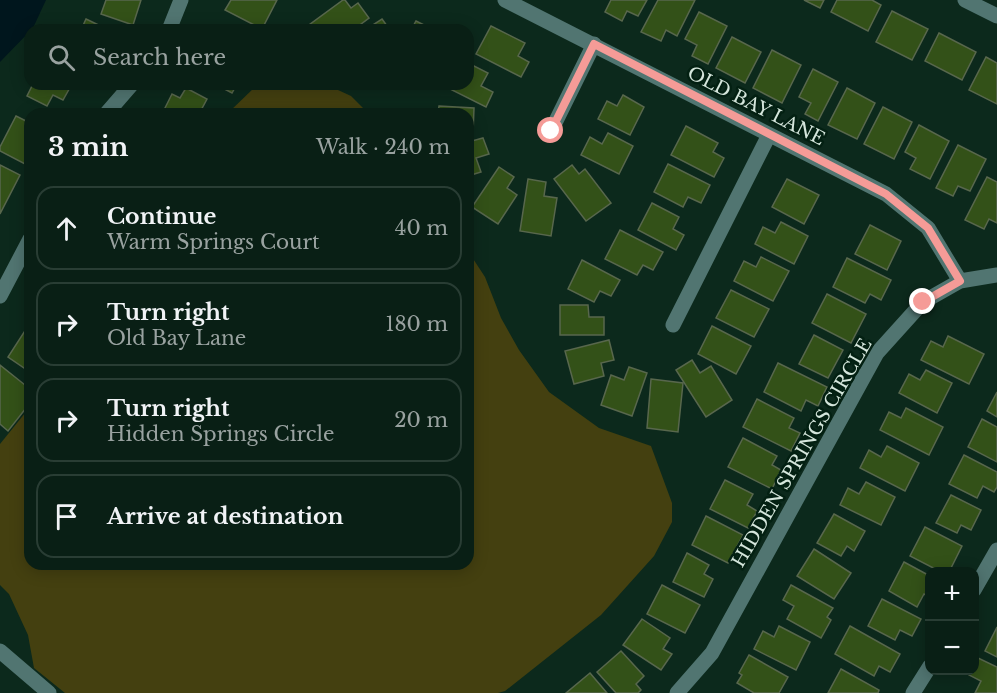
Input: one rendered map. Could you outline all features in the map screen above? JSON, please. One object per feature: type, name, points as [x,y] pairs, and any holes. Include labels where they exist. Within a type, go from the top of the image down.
[{"type":"street","points":[[171,24],[181,0]]},
{"type":"street","name":"OLD BAY LANE","points":[[505,0],[886,194],[928,228],[960,281]]},
{"type":"street","points":[[965,0],[997,16]]},
{"type":"street","points":[[551,131],[594,44]]},
{"type":"street","points":[[111,108],[127,90]]},
{"type":"street","points":[[673,325],[769,135]]},
{"type":"street","points":[[0,296],[24,250]]},
{"type":"street","name":"HIDDEN SPRINGS CIRCLE","points":[[677,693],[712,653],[877,353],[923,302],[960,281],[997,275]]},
{"type":"street","points":[[979,583],[997,550]]},
{"type":"street","points":[[0,651],[49,693]]},
{"type":"street","points":[[913,693],[925,674]]},
{"type":"shaded area","points":[[252,90],[338,90],[351,96],[363,108],[233,108]]},
{"type":"shaded area","points":[[474,260],[485,277],[501,318],[519,350],[549,392],[599,428],[651,446],[672,503],[672,522],[654,556],[601,615],[505,691],[498,693],[65,693],[34,668],[28,635],[9,594],[0,585],[0,444],[24,414],[24,570],[474,570]]},
{"type":"water","points":[[0,0],[46,0],[35,24],[24,24],[24,37],[0,62]]},
{"type":"building","points":[[106,0],[141,0],[133,24],[101,14]]},
{"type":"building","points":[[231,0],[277,0],[265,24],[252,24],[225,10]]},
{"type":"building","points":[[343,0],[351,8],[358,3],[369,18],[361,24],[310,24]]},
{"type":"building","points":[[611,0],[647,0],[638,16],[627,11],[622,21],[605,12]]},
{"type":"building","points":[[658,0],[695,0],[677,36],[666,30],[661,41],[641,32]]},
{"type":"building","points":[[804,0],[824,0],[820,8]]},
{"type":"building","points":[[837,0],[872,0],[881,5],[868,31],[831,12]]},
{"type":"building","points":[[892,11],[928,29],[912,60],[876,42]]},
{"type":"building","points":[[699,12],[727,26],[708,64],[692,56],[697,45],[685,39]]},
{"type":"building","points":[[86,19],[96,24],[84,24]]},
{"type":"building","points":[[382,19],[386,24],[374,24]]},
{"type":"building","points":[[491,26],[525,43],[518,56],[529,62],[521,77],[476,54]]},
{"type":"building","points":[[939,33],[976,52],[962,80],[925,61]]},
{"type":"building","points":[[732,37],[761,52],[745,83],[716,68]]},
{"type":"building","points":[[772,50],[801,65],[782,103],[753,88]]},
{"type":"building","points":[[986,57],[997,63],[997,104],[969,90]]},
{"type":"building","points":[[474,66],[488,73],[481,86],[493,92],[486,107],[452,90],[474,90]]},
{"type":"building","points":[[813,69],[838,82],[818,121],[805,114],[811,103],[799,97]]},
{"type":"building","points":[[847,88],[875,103],[857,139],[828,125]]},
{"type":"building","points":[[30,90],[69,90],[63,100],[53,95],[47,106],[27,96]]},
{"type":"building","points":[[185,90],[190,90],[207,99],[202,108],[165,108],[172,94],[180,98]]},
{"type":"building","points":[[623,95],[644,107],[630,135],[598,119],[607,101],[617,106]]},
{"type":"building","points":[[439,106],[474,108],[439,108]]},
{"type":"building","points":[[883,107],[912,122],[894,159],[864,144]]},
{"type":"building","points":[[16,116],[24,120],[24,163],[0,151]]},
{"type":"building","points":[[919,125],[949,141],[930,179],[910,169],[916,158],[905,152]]},
{"type":"building","points":[[686,126],[718,143],[713,152],[724,158],[714,177],[671,155]]},
{"type":"building","points":[[608,133],[633,146],[619,174],[581,155],[590,137],[602,144]]},
{"type":"building","points":[[483,138],[489,154],[476,158],[481,172],[474,174],[474,140]]},
{"type":"building","points":[[958,145],[986,159],[970,191],[958,186],[953,196],[936,188]]},
{"type":"building","points":[[668,164],[710,185],[701,203],[688,197],[683,207],[654,192]]},
{"type":"building","points":[[0,165],[20,175],[0,214]]},
{"type":"building","points":[[572,165],[579,174],[585,169],[611,203],[586,221],[554,179]]},
{"type":"building","points":[[499,167],[514,177],[507,188],[517,195],[498,224],[474,208],[474,204]]},
{"type":"building","points":[[987,177],[997,182],[997,223],[989,219],[984,229],[965,220]]},
{"type":"building","points":[[528,179],[546,182],[544,196],[557,198],[551,236],[520,231]]},
{"type":"building","points":[[787,179],[819,195],[804,224],[772,207]]},
{"type":"building","points":[[652,203],[679,217],[673,229],[684,235],[676,250],[638,230]]},
{"type":"building","points":[[781,222],[808,236],[794,264],[755,244],[763,227],[775,233]]},
{"type":"building","points":[[870,225],[901,241],[887,270],[855,254]]},
{"type":"building","points":[[620,230],[663,252],[653,270],[643,265],[637,275],[605,259]]},
{"type":"building","points":[[761,257],[789,271],[773,301],[734,281],[744,261],[756,267]]},
{"type":"building","points":[[847,258],[891,280],[881,300],[870,294],[865,303],[833,287]]},
{"type":"building","points":[[582,260],[620,280],[611,296],[600,291],[594,302],[568,289]]},
{"type":"building","points":[[731,290],[769,309],[754,337],[716,318]]},
{"type":"building","points":[[827,294],[866,314],[851,343],[812,323]]},
{"type":"building","points":[[560,305],[588,305],[589,317],[604,317],[604,335],[560,335]]},
{"type":"building","points":[[712,326],[751,346],[736,374],[698,354]]},
{"type":"building","points":[[24,332],[24,368],[8,357]]},
{"type":"building","points":[[814,335],[843,350],[828,378],[799,364]]},
{"type":"building","points":[[948,336],[984,354],[969,384],[921,360],[931,341],[943,347]]},
{"type":"building","points":[[609,340],[614,360],[601,363],[604,376],[574,384],[565,351]]},
{"type":"building","points":[[692,360],[700,373],[711,366],[732,400],[706,417],[676,370]]},
{"type":"building","points":[[778,363],[827,387],[818,406],[806,400],[801,411],[764,392]]},
{"type":"building","points":[[0,365],[24,384],[24,411],[8,431],[0,424]]},
{"type":"building","points":[[629,367],[647,373],[632,416],[601,405],[611,375],[624,380]]},
{"type":"building","points":[[926,370],[952,383],[937,413],[899,393],[909,374],[920,380]]},
{"type":"building","points":[[651,379],[683,383],[678,432],[647,428]]},
{"type":"building","points":[[997,392],[997,417],[987,411]]},
{"type":"building","points":[[757,399],[794,418],[789,428],[800,433],[791,451],[743,427]]},
{"type":"building","points":[[906,408],[943,427],[929,455],[880,430],[889,412],[901,418]]},
{"type":"building","points":[[982,419],[997,427],[997,462],[968,447]]},
{"type":"building","points":[[743,438],[777,456],[772,465],[781,470],[772,489],[728,467]]},
{"type":"building","points":[[887,446],[919,463],[905,491],[860,468],[869,450],[881,457]]},
{"type":"building","points":[[964,455],[997,472],[997,487],[994,492],[983,486],[977,498],[949,484]]},
{"type":"building","points":[[725,480],[753,494],[747,505],[757,511],[748,528],[710,509]]},
{"type":"building","points":[[866,482],[895,497],[881,525],[840,505],[848,488],[859,494]]},
{"type":"building","points":[[951,495],[981,510],[971,530],[961,525],[957,533],[936,523]]},
{"type":"building","points":[[834,514],[865,531],[854,551],[847,546],[841,556],[817,543]]},
{"type":"building","points":[[706,516],[743,535],[728,563],[692,545]]},
{"type":"building","points":[[925,527],[962,546],[952,567],[931,567],[910,556]]},
{"type":"building","points":[[814,549],[851,573],[834,599],[797,576]]},
{"type":"building","points":[[687,553],[709,565],[704,574],[713,579],[704,597],[673,582]]},
{"type":"building","points":[[904,562],[925,573],[925,594],[917,607],[889,591]]},
{"type":"building","points":[[662,585],[700,605],[685,633],[647,614]]},
{"type":"building","points":[[791,585],[833,608],[827,617],[831,620],[821,638],[787,619],[794,606],[783,600]]},
{"type":"building","points":[[882,599],[921,619],[912,636],[900,630],[895,640],[868,626]]},
{"type":"building","points":[[642,619],[670,638],[663,649],[672,654],[661,670],[623,645]]},
{"type":"building","points":[[779,626],[810,642],[796,670],[754,649],[763,631],[774,637]]},
{"type":"building","points":[[850,626],[900,654],[890,672],[879,666],[874,676],[835,654]]},
{"type":"building","points":[[997,627],[997,657],[985,651]]},
{"type":"building","points":[[621,651],[644,676],[636,684],[641,690],[638,693],[616,693],[597,672]]},
{"type":"building","points":[[749,655],[788,677],[779,693],[754,693],[737,683],[742,675],[739,673]]},
{"type":"building","points":[[979,658],[997,667],[997,693],[975,693],[981,681],[969,675],[979,675]]},
{"type":"building","points":[[841,669],[879,690],[878,693],[828,693]]},
{"type":"building","points":[[590,673],[607,693],[566,693]]},
{"type":"route","points":[[551,131],[594,44],[886,194],[928,228],[960,281],[923,302]]}]
